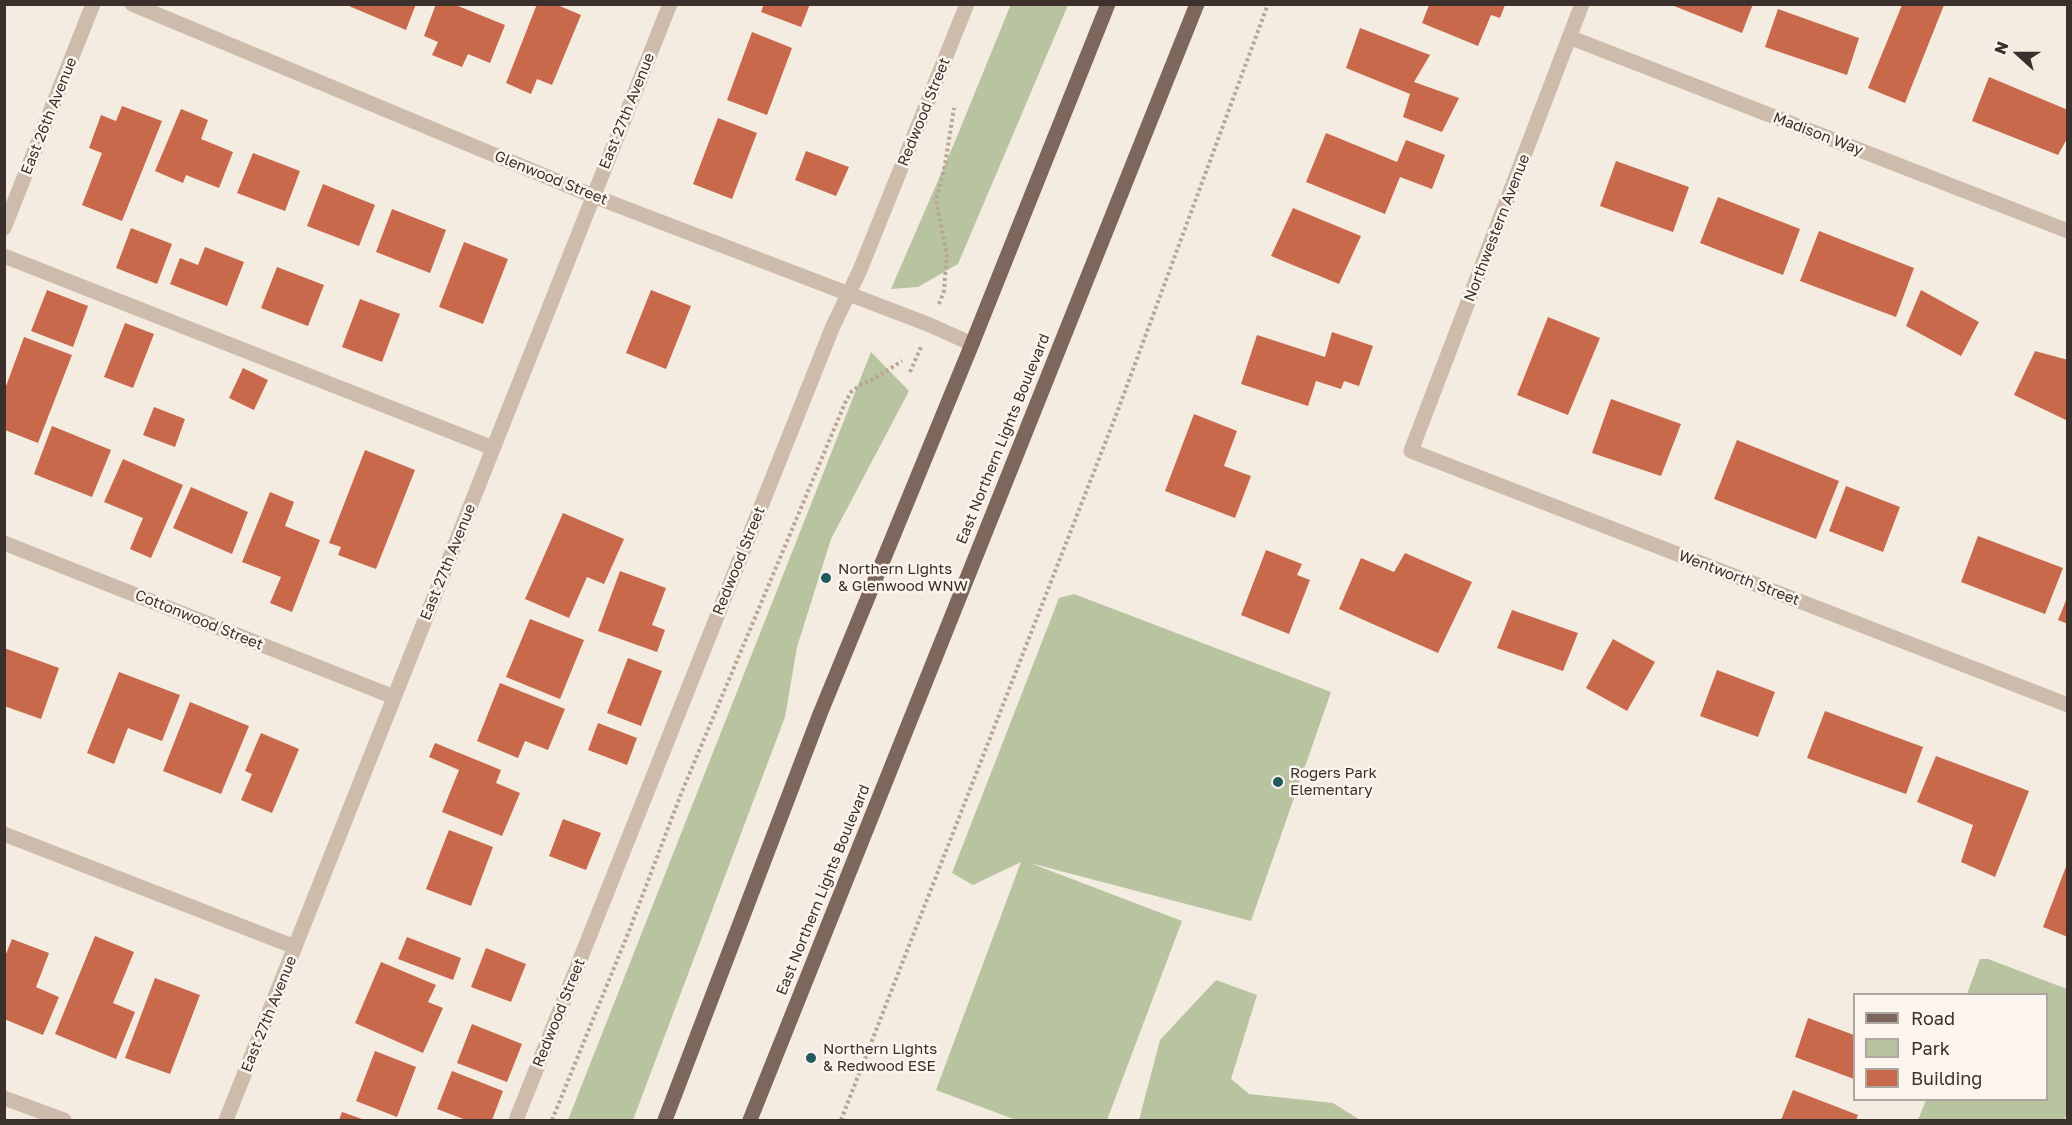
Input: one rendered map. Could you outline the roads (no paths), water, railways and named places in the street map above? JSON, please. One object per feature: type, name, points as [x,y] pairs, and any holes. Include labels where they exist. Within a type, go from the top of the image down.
[{"type":"main road","points":[[665,1120],[820,714],[1108,4]]},
{"type":"main road","name":"East Northern Lights Boulevard","points":[[750,1120],[1197,4]]},
{"type":"street","name":"East 26th Avenue","points":[[4,228],[93,4]]},
{"type":"street","name":"Glenwood Street","points":[[132,4],[593,196],[930,325],[972,344]]},
{"type":"street","name":"East 27th Avenue","points":[[226,1120],[670,4]]},
{"type":"street","name":"Redwood Street","points":[[516,1120],[833,326],[849,294],[967,4]]},
{"type":"street","name":"Northwestern Avenue","points":[[1411,452],[1582,4]]},
{"type":"street","name":"Madison Way","points":[[1569,37],[2067,231]]},
{"type":"street","points":[[4,256],[493,448]]},
{"type":"street","name":"Wentworth Street","points":[[1411,452],[2067,705]]},
{"type":"street","name":"Cottonwood Street","points":[[4,543],[394,697]]},
{"type":"street","points":[[4,834],[295,947]]},
{"type":"street","points":[[4,1098],[64,1120]]},
{"type":"place","name":"Northern Lights & Glenwood WNW","points":[[826,578]]},
{"type":"place","name":"Rogers Park Elementary","points":[[1278,782]]},
{"type":"place","name":"Northern Lights & Redwood ESE","points":[[811,1058]]}]
